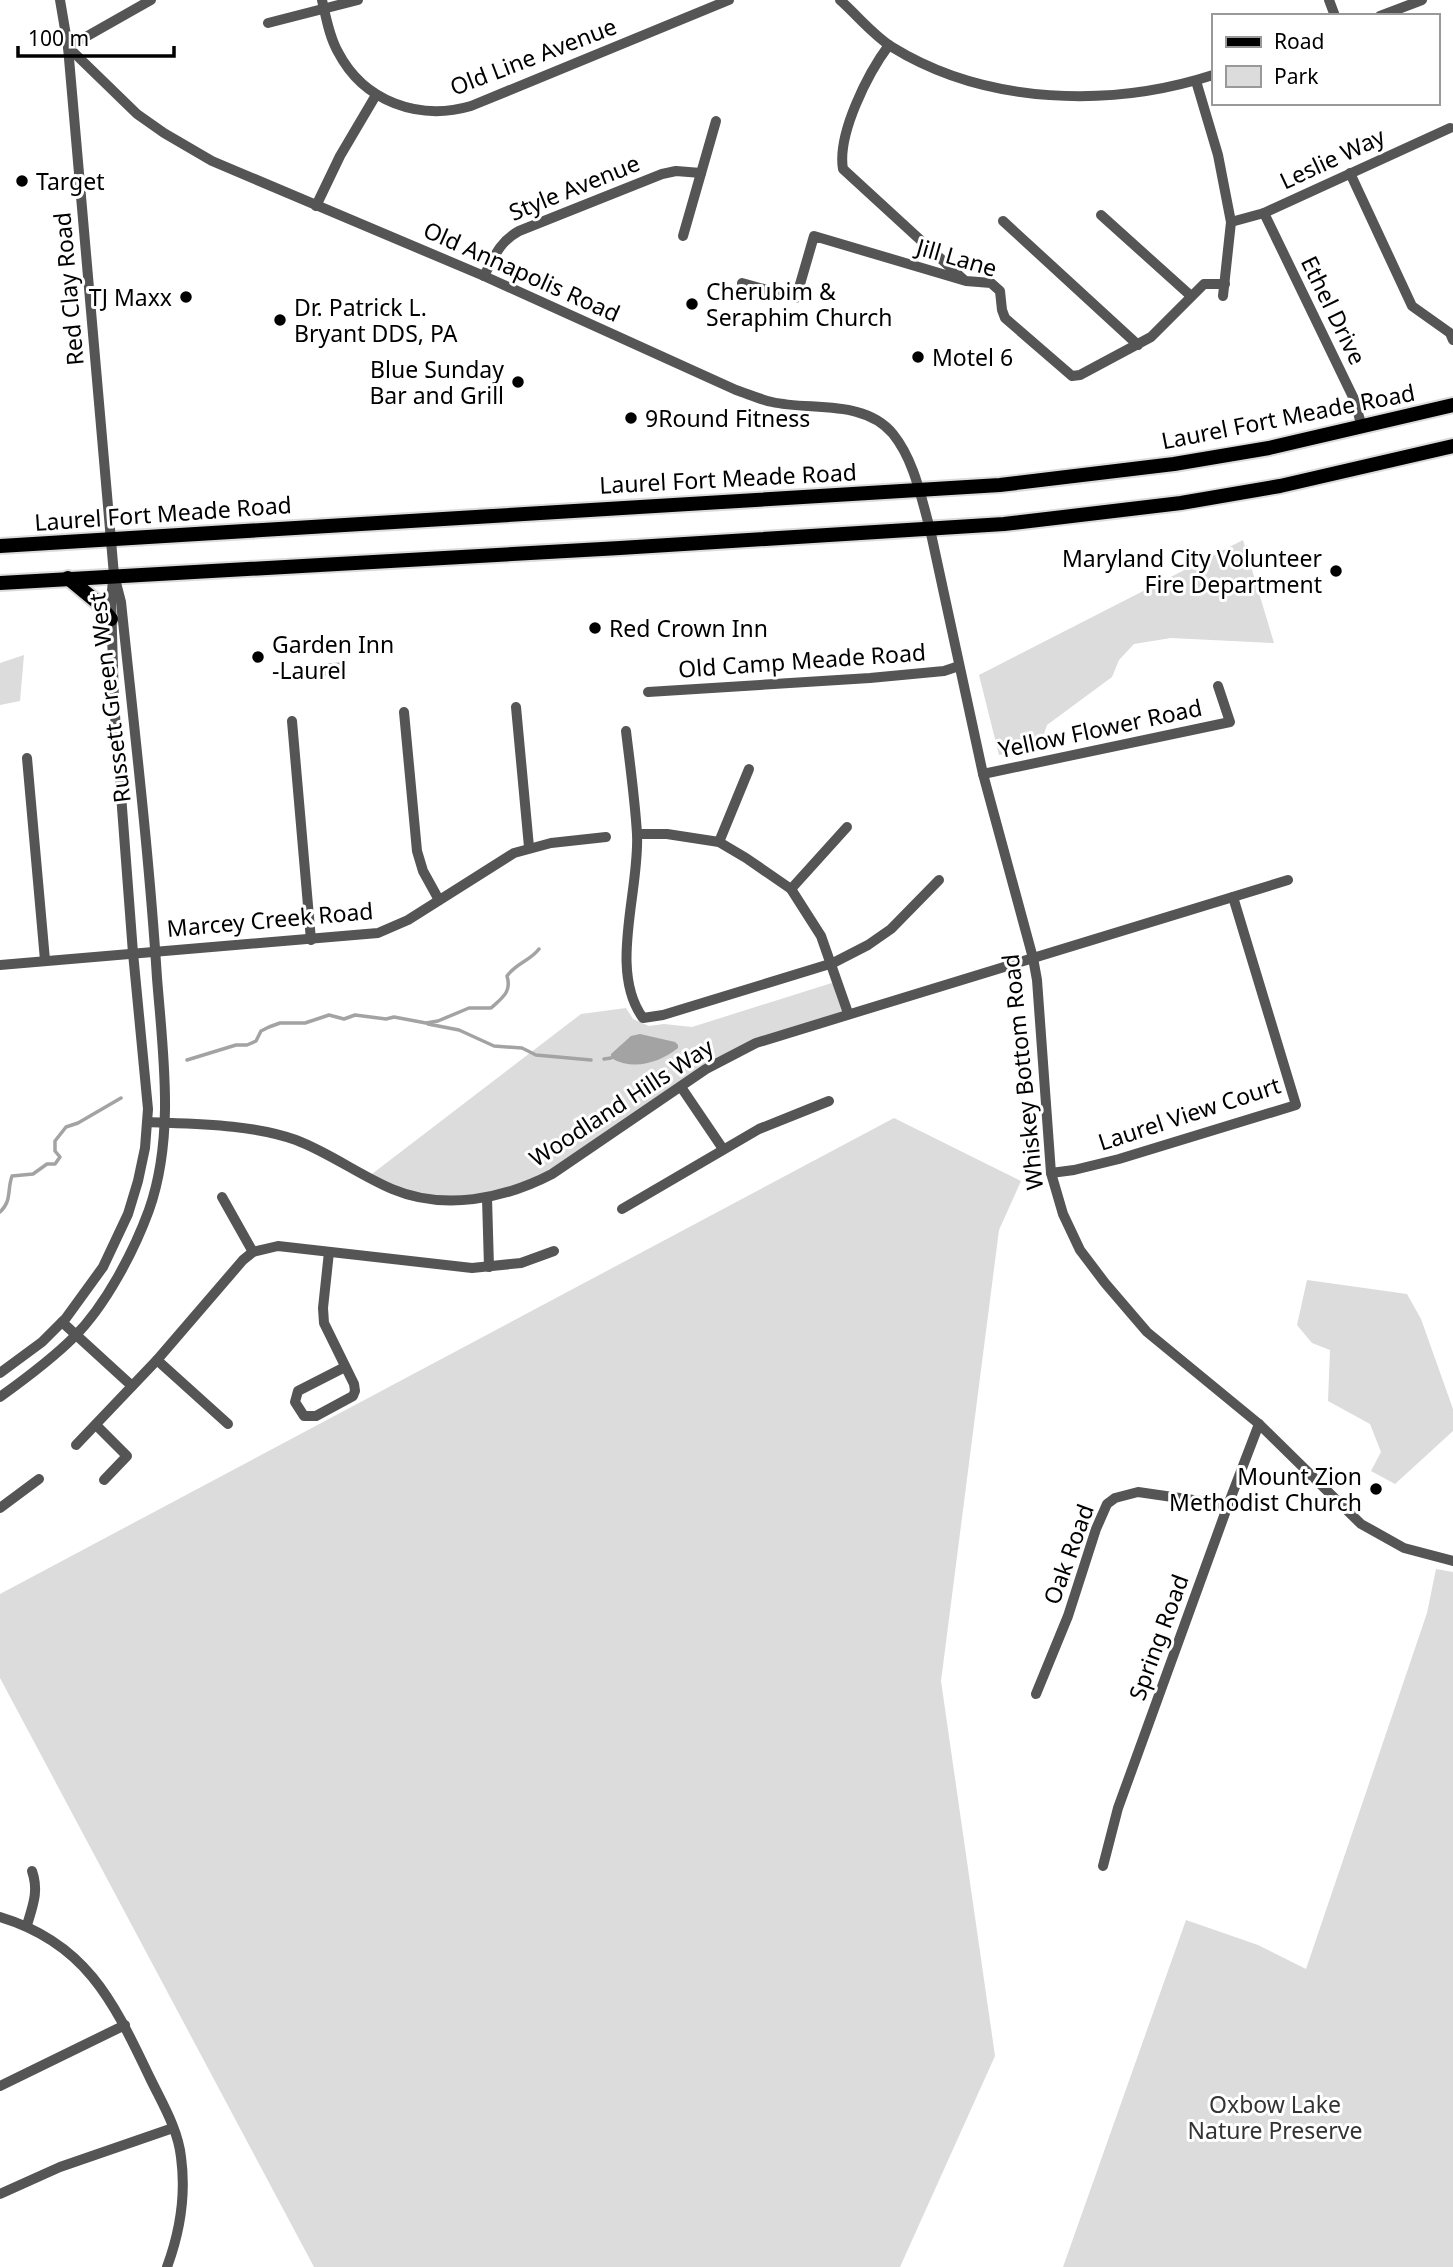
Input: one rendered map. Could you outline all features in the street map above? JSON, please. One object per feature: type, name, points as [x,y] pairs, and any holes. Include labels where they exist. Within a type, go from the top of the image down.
[{"type":"main road","name":"Laurel Fort Meade Road","points":[[0,546],[1000,485],[1174,464],[1269,448],[1453,405]]},
{"type":"main road","points":[[0,583],[609,549],[1089,516],[1280,486],[1453,446]]},
{"type":"main road","points":[[68,578],[97,602],[111,619]]},
{"type":"street","name":"Red Clay Road","points":[[60,0],[72,88],[114,575]]},
{"type":"street","points":[[68,47],[150,0]]},
{"type":"street","points":[[268,23],[323,4],[358,0]]},
{"type":"street","name":"Old Line Avenue","points":[[323,4],[337,52],[361,83],[376,95],[416,111],[454,111],[729,0]]},
{"type":"street","points":[[840,0],[889,45],[937,69],[1010,89],[1088,97],[1127,95],[1162,90],[1212,75]]},
{"type":"street","points":[[1385,14],[1422,0]]},
{"type":"street","points":[[889,45],[876,63],[858,99],[843,148],[843,169],[966,281]]},
{"type":"street","name":"Old Annapolis Road","points":[[68,47],[138,114],[163,133],[212,161],[484,276],[736,390],[772,402],[863,414],[882,423],[904,450],[930,529]]},
{"type":"street","points":[[72,88],[81,76],[93,73]]},
{"type":"street","name":"Jill Lane","points":[[742,283],[796,298],[814,236],[966,281],[991,283],[1002,297],[1005,318],[1072,376],[1080,376],[1151,337],[1204,284],[1224,290],[1231,222],[1217,155],[1196,81]]},
{"type":"street","points":[[316,206],[340,156],[376,95]]},
{"type":"street","points":[[683,236],[716,121]]},
{"type":"street","name":"Leslie Way","points":[[1231,222],[1264,212],[1450,128]]},
{"type":"street","name":"Style Avenue","points":[[484,276],[500,246],[507,237],[519,231],[662,174],[676,171],[701,173]]},
{"type":"street","points":[[1350,173],[1412,306],[1450,333],[1453,340]]},
{"type":"street","name":"Ethel Drive","points":[[1264,212],[1354,399],[1362,427]]},
{"type":"street","points":[[1101,215],[1191,296]]},
{"type":"street","points":[[1003,221],[1138,345]]},
{"type":"street","name":"Whiskey Bottom Road","points":[[930,529],[984,774],[1033,958],[1037,980],[1051,1172],[1072,1235],[1105,1283],[1160,1345],[1259,1424],[1361,1524],[1404,1548],[1453,1561]]},
{"type":"street","name":"Russett Green West","points":[[0,1373],[42,1342],[62,1322],[103,1267],[128,1214],[145,1148],[148,1122],[119,778],[111,619],[114,575]]},
{"type":"street","name":"Russett Green West","points":[[0,1397],[75,1336],[119,1275],[150,1208],[159,1175],[164,1122],[163,1050],[146,839],[121,602],[114,575]]},
{"type":"street","name":"Old Camp Meade Road","points":[[648,692],[870,678],[944,671],[959,666]]},
{"type":"street","name":"Yellow Flower Road","points":[[984,774],[1230,722],[1218,686]]},
{"type":"street","points":[[516,707],[529,847]]},
{"type":"street","points":[[404,712],[417,851],[423,871],[439,900]]},
{"type":"street","points":[[292,721],[311,940]]},
{"type":"street","points":[[626,732],[637,834],[636,878],[626,946],[626,965],[633,1004],[643,1018],[663,1015],[833,963],[891,929],[939,880]]},
{"type":"street","points":[[27,758],[45,960]]},
{"type":"street","points":[[719,842],[749,769]]},
{"type":"street","points":[[791,889],[847,827]]},
{"type":"street","points":[[637,834],[667,834],[719,842],[791,889],[821,936],[833,963],[848,1013]]},
{"type":"street","name":"Marcey Creek Road","points":[[0,965],[378,933],[408,920],[514,853],[529,847],[606,836]]},
{"type":"street","points":[[1033,958],[1288,880]]},
{"type":"street","name":"Laurel View Court","points":[[1051,1172],[1074,1170],[1119,1159],[1296,1105],[1233,897]]},
{"type":"street","name":"Woodland Hills Way","points":[[148,1122],[272,1134],[296,1140],[394,1190],[444,1199],[487,1198],[532,1184],[552,1174],[724,1059],[756,1044],[848,1013],[1033,958]]},
{"type":"street","points":[[681,1087],[723,1149]]},
{"type":"street","points":[[622,1209],[759,1129],[829,1101]]},
{"type":"street","points":[[222,1197],[253,1251]]},
{"type":"street","points":[[487,1198],[489,1267]]},
{"type":"street","points":[[76,1445],[157,1360],[253,1251],[278,1246],[451,1267],[489,1267],[521,1263],[554,1251]]},
{"type":"street","points":[[329,1252],[324,1323],[354,1384],[355,1391],[353,1396],[316,1416],[304,1416],[295,1402],[298,1391],[345,1367]]},
{"type":"street","points":[[62,1322],[132,1386]]},
{"type":"street","points":[[157,1360],[229,1424]]},
{"type":"street","name":"Spring Road","points":[[1103,1866],[1118,1808],[1259,1424]]},
{"type":"street","points":[[96,1425],[127,1456],[104,1480]]},
{"type":"street","points":[[0,1508],[39,1479]]},
{"type":"street","name":"Oak Road","points":[[1036,1694],[1068,1616],[1096,1529],[1107,1504],[1115,1498],[1138,1493],[1228,1505]]},
{"type":"street","points":[[27,1925],[36,1899],[37,1888],[32,1871]]},
{"type":"street","points":[[0,1917],[27,1925],[73,1956],[93,1975],[125,2025],[173,2128],[181,2154],[184,2187],[176,2238],[167,2267]]},
{"type":"street","points":[[0,2086],[125,2025]]},
{"type":"street","points":[[0,2194],[60,2167],[173,2128]]},
{"type":"green space","points":[[1243,540],[1274,643],[1171,638],[1134,644],[1119,660],[1112,677],[1047,725],[1039,748],[999,755],[979,675]]},
{"type":"green space","points":[[24,655],[20,701],[0,705],[0,663]]},
{"type":"green space","points":[[838,981],[848,1013],[733,1054],[573,1162],[487,1198],[422,1196],[368,1177],[581,1014],[626,1008],[633,1019],[649,1026],[664,1024],[692,1027]]},
{"type":"green space","points":[[894,1118],[1021,1181],[999,1230],[941,1681],[995,2056],[900,2267],[314,2267],[0,1678],[0,1594]]},
{"type":"green space","points":[[1307,1280],[1407,1294],[1421,1319],[1453,1409],[1453,1431],[1395,1484],[1371,1471],[1381,1452],[1370,1424],[1328,1401],[1330,1350],[1312,1343],[1297,1325]]},
{"type":"green space","name":"Oxbow Lake Nature Preserve","points":[[1436,1569],[1453,1572],[1453,2267],[1063,2267],[1186,1920],[1258,1945],[1306,1969],[1427,1613]]},
{"type":"shaded area","points":[[345,662],[345,675],[321,676],[320,664]]},
{"type":"shaded area","points":[[640,1034],[675,1042],[678,1048],[663,1058],[646,1064],[628,1064],[611,1058],[611,1054],[631,1036]]},
{"type":"waterway","points":[[187,1060],[236,1045],[247,1045],[256,1041],[261,1031],[280,1023],[305,1023],[329,1015],[344,1019],[355,1015],[386,1019],[394,1017],[426,1023],[469,1008],[491,1008],[507,991],[507,976],[539,949]]},
{"type":"waterway","points":[[428,1024],[459,1030],[494,1046],[522,1048],[536,1055],[591,1060]]},
{"type":"waterway","points":[[604,1059],[611,1058]]},
{"type":"waterway","points":[[0,1212],[8,1199],[12,1176],[33,1174],[47,1164],[55,1164],[60,1157],[55,1151],[55,1141],[66,1127],[121,1098]]},
{"type":"place","name":"Target","points":[[22,181]]},
{"type":"place","name":"TJ Maxx","points":[[186,297]]},
{"type":"place","name":"Cherubim & Seraphim Church","points":[[692,304]]},
{"type":"place","name":"Dr. Patrick L. Bryant DDS, PA","points":[[280,320]]},
{"type":"place","name":"Motel 6","points":[[918,357]]},
{"type":"place","name":"Blue Sunday Bar and Grill","points":[[518,382]]},
{"type":"place","name":"9Round Fitness","points":[[631,418]]},
{"type":"place","name":"Maryland City Volunteer Fire Department","points":[[1336,571]]},
{"type":"place","name":"Red Crown Inn","points":[[595,628]]},
{"type":"place","name":"Garden Inn -Laurel","points":[[258,657]]},
{"type":"place","name":"Mount Zion Methodist Church","points":[[1376,1489]]}]
